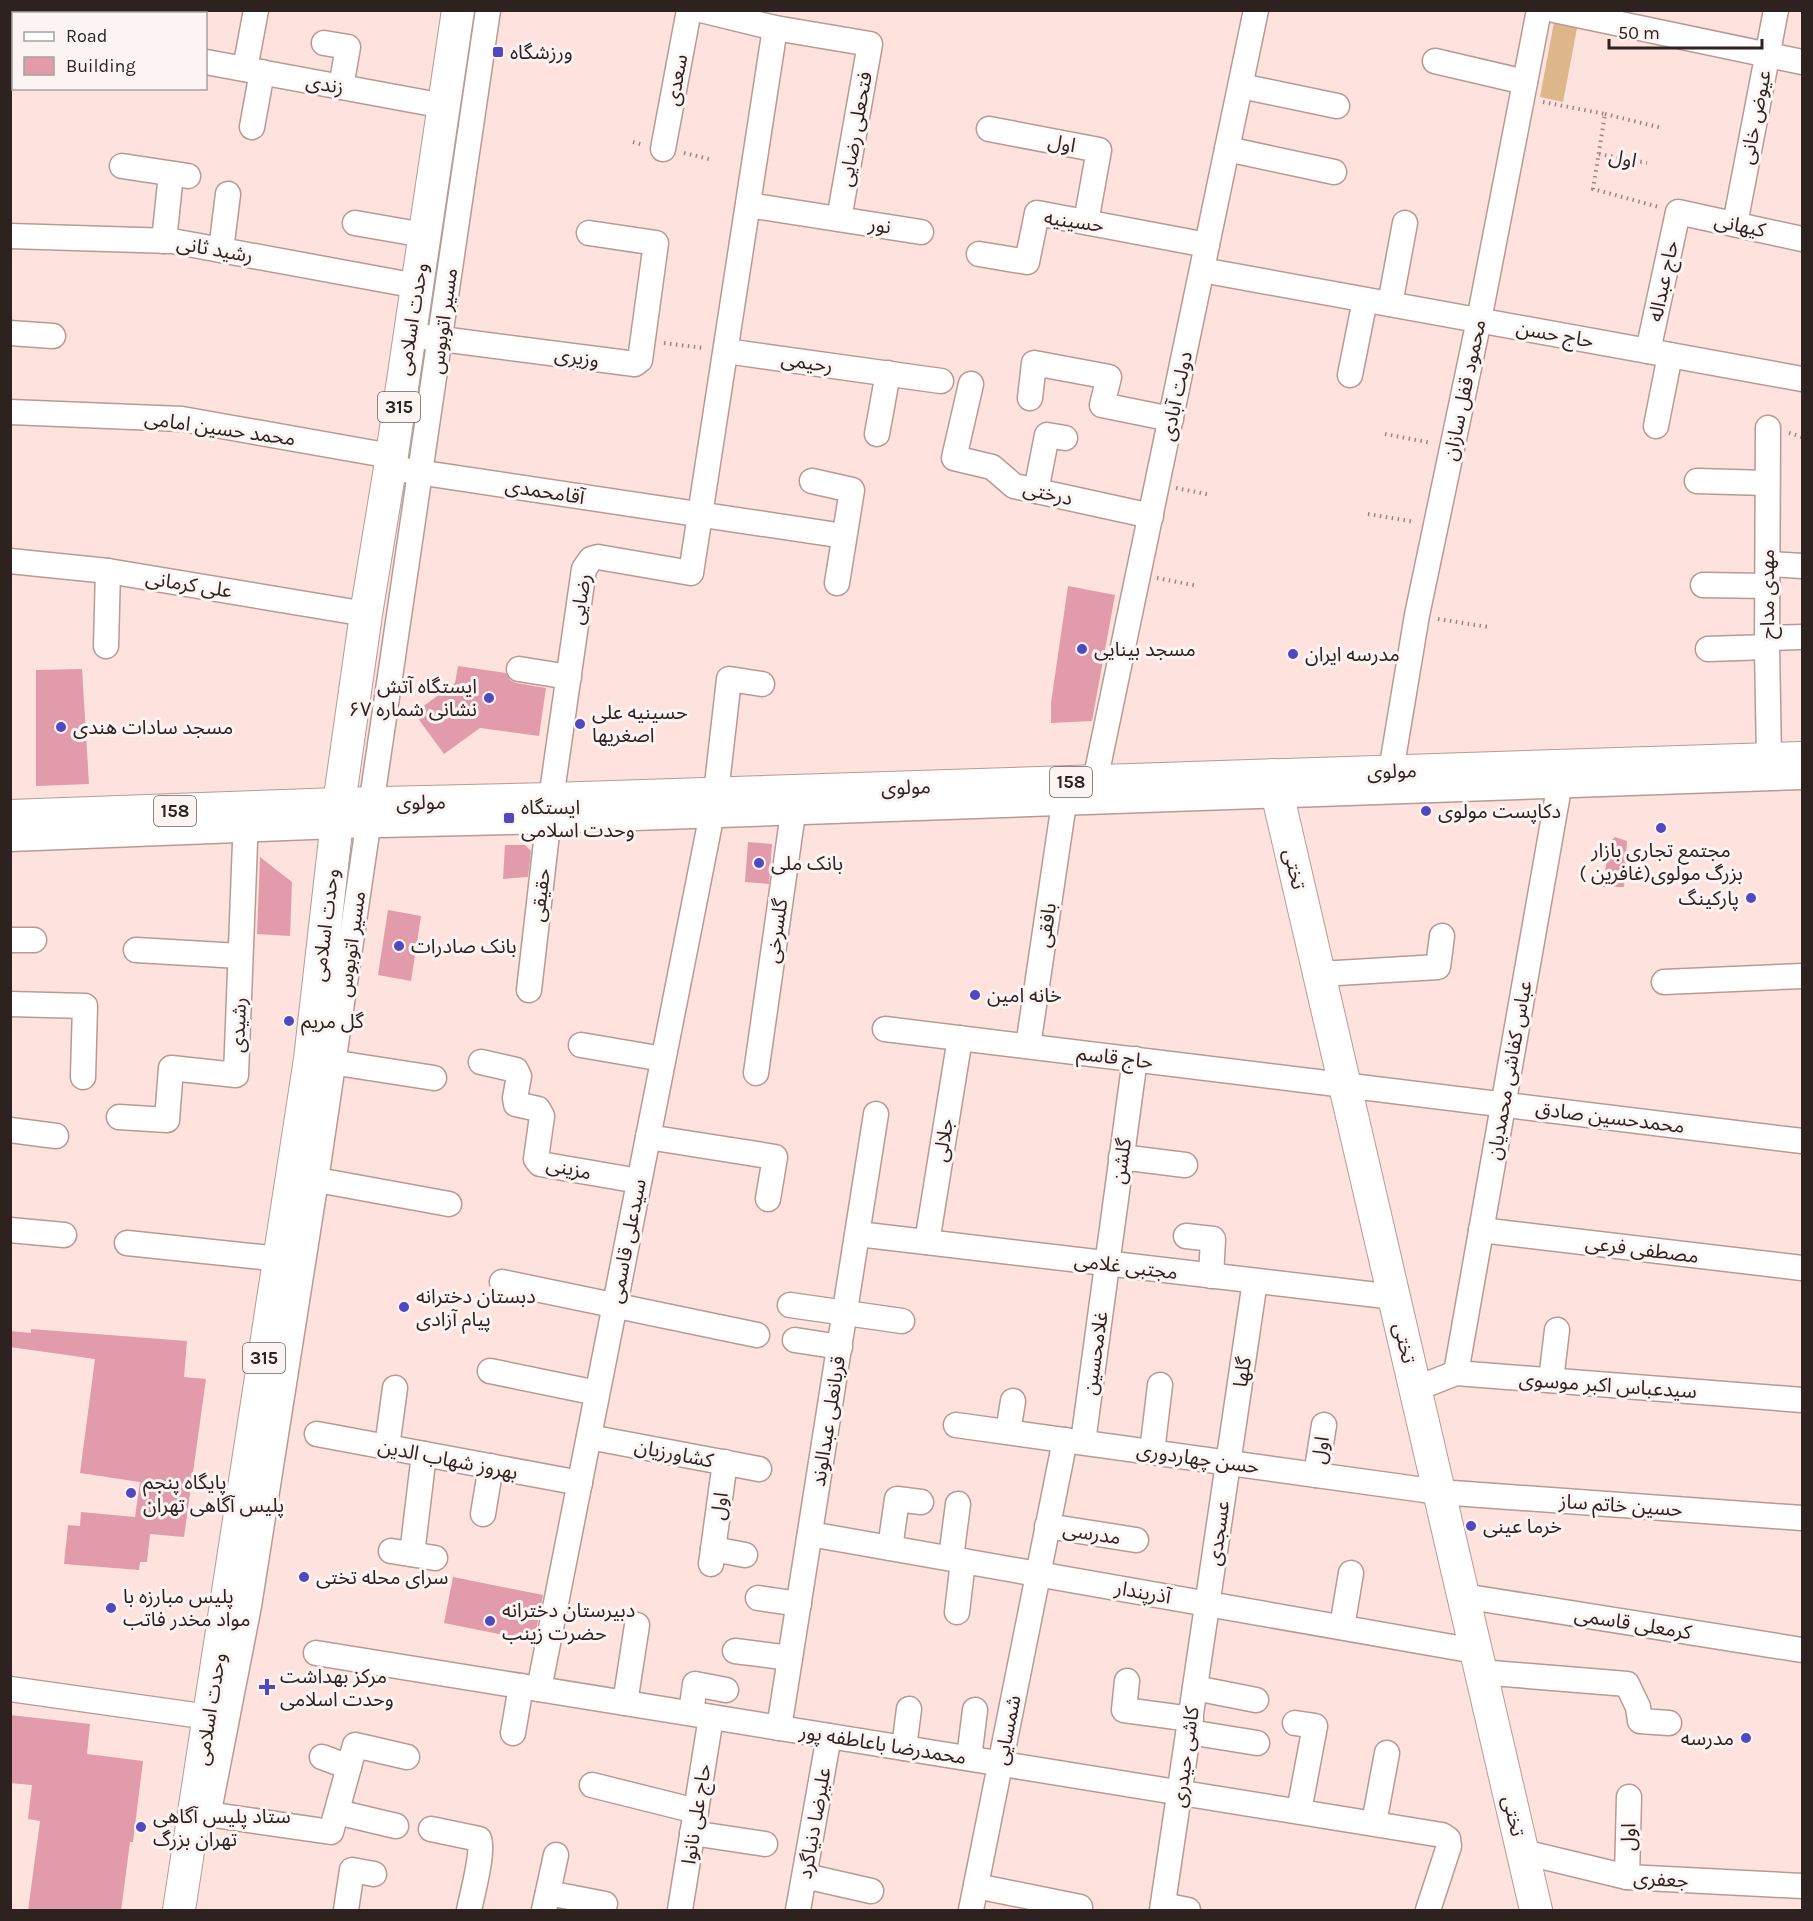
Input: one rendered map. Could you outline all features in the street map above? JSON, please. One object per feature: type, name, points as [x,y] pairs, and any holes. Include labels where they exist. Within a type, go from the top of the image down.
[{"type":"main road","name":"وحدت اسلامی","points":[[179,1911],[201,1812],[208,1717],[280,1259],[304,1178],[322,1061],[338,815],[390,462],[425,337],[417,286],[458,10]]},
{"type":"main road","name":"مولوی","points":[[10,816],[246,820],[338,815],[795,801],[1095,781],[1276,785],[1392,771],[1561,776],[1803,758]]},
{"type":"main road","name":"تختی","points":[[1276,785],[1536,1911]]},
{"type":"street","points":[[252,127],[256,10]]},
{"type":"street","name":"مسیر اتوبوس","points":[[322,1061],[370,814],[420,472],[425,337],[488,10]]},
{"type":"street","name":"سعدی","points":[[663,149],[689,10]]},
{"type":"street","name":"فتحعلی رضایی","points":[[701,10],[775,28],[870,44],[838,219]]},
{"type":"street","name":"دولت آبادی","points":[[1095,781],[1256,10]]},
{"type":"street","name":"محمود قفل سازان","points":[[1392,771],[1435,526],[1479,320],[1539,10]]},
{"type":"street","points":[[1554,10],[1803,62]]},
{"type":"street","name":"عیوض خانی","points":[[1735,224],[1776,10]]},
{"type":"street","points":[[700,515],[775,28]]},
{"type":"street","points":[[324,43],[348,47],[341,87]]},
{"type":"street","points":[[1435,61],[1524,90]]},
{"type":"street","name":"زندی","points":[[207,62],[444,106]]},
{"type":"street","points":[[1241,86],[1337,106]]},
{"type":"street","name":"اول","points":[[989,129],[1099,150],[1086,222]]},
{"type":"street","points":[[1227,149],[1334,172]]},
{"type":"street","points":[[122,166],[180,175],[164,241]]},
{"type":"street","points":[[221,250],[228,194]]},
{"type":"street","points":[[748,205],[838,219]]},
{"type":"street","name":"کیهانی","points":[[1678,212],[1803,239]]},
{"type":"street","name":"حاج عبداله","points":[[1656,426],[1659,353],[1678,212]]},
{"type":"street","name":"حسینیه","points":[[979,254],[1027,262],[1037,213],[1208,245]]},
{"type":"street","name":"نور","points":[[838,219],[921,232]]},
{"type":"street","points":[[355,223],[424,235]]},
{"type":"street","points":[[1390,304],[1405,223]]},
{"type":"street","points":[[589,233],[656,243],[643,340]]},
{"type":"street","name":"رشید ثانی","points":[[10,236],[164,241],[417,286]]},
{"type":"street","name":"حاج حسن","points":[[1202,270],[1803,379]]},
{"type":"street","points":[[1350,375],[1365,300]]},
{"type":"street","points":[[10,333],[53,336]]},
{"type":"street","name":"وزیری","points":[[425,337],[626,364],[635,364],[640,360],[643,340]]},
{"type":"street","name":"رحیمی","points":[[726,351],[941,381]]},
{"type":"street","points":[[1029,399],[1035,363],[1108,378],[1102,405],[1171,419]]},
{"type":"street","points":[[877,434],[888,374]]},
{"type":"street","name":"درختی","points":[[971,384],[954,458],[993,466],[1014,486],[1150,516]]},
{"type":"street","name":"محمد حسین امامی","points":[[10,412],[182,419],[390,462]]},
{"type":"street","name":"مهدی مداح","points":[[1768,428],[1769,759]]},
{"type":"street","points":[[1036,491],[1047,435],[1065,438]]},
{"type":"street","name":"آقامحمدی","points":[[390,462],[420,472],[844,536]]},
{"type":"street","points":[[812,482],[852,490],[837,583]]},
{"type":"street","points":[[1697,482],[1767,483]]},
{"type":"street","name":"رضایی","points":[[550,810],[586,564],[598,557],[691,573],[700,515]]},
{"type":"street","name":"علی کرمانی","points":[[10,561],[108,570],[366,614]]},
{"type":"street","points":[[1703,585],[1768,575],[1803,566]]},
{"type":"street","points":[[106,646],[108,570]]},
{"type":"street","points":[[1708,649],[1803,637]]},
{"type":"street","points":[[519,669],[569,677]]},
{"type":"street","name":"سیدعلی قاسمی","points":[[530,1688],[580,1483],[714,804],[729,679],[762,684]]},
{"type":"street","points":[[795,801],[1064,803],[1276,785],[1561,776],[1803,777]]},
{"type":"street","name":"عباس کفاشی محمدیان","points":[[1456,1373],[1561,776]]},
{"type":"street","name":"گلسرخی","points":[[756,1073],[795,801]]},
{"type":"street","name":"بافقی","points":[[1028,1046],[1064,803]]},
{"type":"street","name":"حقیقی","points":[[529,990],[550,810]]},
{"type":"street","points":[[10,839],[246,820]]},
{"type":"street","name":"رشیدی","points":[[119,1117],[167,1120],[171,1068],[236,1075],[246,820]]},
{"type":"street","points":[[1320,974],[1438,967],[1442,936]]},
{"type":"street","points":[[136,950],[240,956]]},
{"type":"street","points":[[1664,982],[1803,976]]},
{"type":"street","points":[[10,1004],[85,1006],[83,1077]]},
{"type":"street","name":"حاج قاسم","points":[[885,1029],[1345,1084]]},
{"type":"street","name":"جلالی","points":[[927,1242],[960,1038]]},
{"type":"street","points":[[581,1045],[663,1059]]},
{"type":"street","name":"گلشن","points":[[1107,1264],[1134,1059]]},
{"type":"street","points":[[322,1061],[434,1078]]},
{"type":"street","name":"مزینی","points":[[481,1062],[516,1070],[519,1076],[516,1104],[538,1109],[542,1116],[536,1159],[540,1164],[639,1181]]},
{"type":"street","name":"محمدحسین صادق","points":[[1345,1084],[1803,1141]]},
{"type":"street","name":"قربانعلی عبدالوند","points":[[779,1728],[876,1114]]},
{"type":"street","points":[[10,1130],[56,1136]]},
{"type":"street","points":[[648,1137],[775,1157],[768,1199]]},
{"type":"street","points":[[1121,1157],[1185,1165]]},
{"type":"street","points":[[194,1911],[201,1812],[249,1606],[304,1178],[449,1204]]},
{"type":"street","points":[[10,1230],[64,1235]]},
{"type":"street","name":"مصطفی فرعی","points":[[1481,1230],[1803,1268]]},
{"type":"street","name":"مجتبی غلامی","points":[[858,1234],[1394,1297]]},
{"type":"street","points":[[1186,1236],[1213,1239],[1211,1276]]},
{"type":"street","points":[[127,1243],[280,1259]]},
{"type":"street","name":"غلامحسین","points":[[1074,1441],[1107,1264]]},
{"type":"street","name":"گلها","points":[[1228,1463],[1255,1281]]},
{"type":"street","points":[[502,1282],[757,1335]]},
{"type":"street","points":[[790,1305],[902,1321]]},
{"type":"street","points":[[1551,1380],[1557,1330]]},
{"type":"street","points":[[795,1340],[840,1347]]},
{"type":"street","points":[[490,1371],[597,1393]]},
{"type":"street","name":"سیدعباس اکبر موسوی","points":[[1415,1389],[1456,1373],[1803,1400]]},
{"type":"street","points":[[1152,1452],[1161,1385]]},
{"type":"street","points":[[387,1447],[395,1388]]},
{"type":"street","points":[[1008,1432],[1013,1401]]},
{"type":"street","name":"حسن چهاردوری","points":[[956,1425],[1439,1492]]},
{"type":"street","name":"اول","points":[[1316,1475],[1324,1425]]},
{"type":"street","name":"بهروز شهاب الدین","points":[[317,1434],[580,1483]]},
{"type":"street","name":"کشاورزیان","points":[[589,1437],[759,1469]]},
{"type":"street","name":"مدرسی","points":[[1038,1574],[1047,1526],[1074,1441]]},
{"type":"street","points":[[413,1554],[424,1454]]},
{"type":"street","name":"اول","points":[[725,1462],[712,1557],[746,1555]]},
{"type":"street","name":"عسجدی","points":[[1208,1604],[1228,1463]]},
{"type":"street","points":[[483,1514],[491,1466]]},
{"type":"street","name":"حسین خاتم ساز","points":[[1439,1492],[1803,1518]]},
{"type":"street","points":[[890,1548],[897,1499],[921,1502]]},
{"type":"street","points":[[957,1612],[958,1504]]},
{"type":"street","name":"مدرسی","points":[[1047,1526],[1136,1540]]},
{"type":"street","name":"آذرپندار","points":[[810,1533],[1342,1627],[1478,1661],[1627,1684],[1638,1707],[1640,1721],[1670,1723]]},
{"type":"street","name":"شمسایی","points":[[971,1911],[1038,1574]]},
{"type":"street","points":[[1342,1627],[1351,1574]]},
{"type":"street","name":"کرمعلی قاسمی","points":[[1463,1596],[1803,1650]]},
{"type":"street","points":[[758,1598],[799,1604]]},
{"type":"street","name":"کاشی حیدری","points":[[1163,1908],[1208,1604]]},
{"type":"street","points":[[625,1703],[637,1625]]},
{"type":"street","points":[[735,1651],[790,1658]]},
{"type":"street","name":"محمدرضا باعاطفه پور","points":[[316,1653],[1442,1834],[1448,1839],[1449,1846],[1429,1910]]},
{"type":"street","points":[[1127,1681],[1124,1710],[1257,1743]]},
{"type":"street","name":"حاج علی نانوا","points":[[680,1911],[694,1822],[701,1715],[695,1684],[726,1690]]},
{"type":"street","points":[[513,1733],[530,1688]]},
{"type":"street","points":[[1195,1688],[1256,1700]]},
{"type":"street","points":[[10,1689],[208,1717]]},
{"type":"street","points":[[904,1748],[909,1709]]},
{"type":"street","points":[[969,1758],[975,1710]]},
{"type":"street","points":[[1295,1723],[1316,1726],[1299,1811]]},
{"type":"street","name":"علیرضا دنیاگرد","points":[[798,1911],[829,1736]]},
{"type":"street","points":[[201,1812],[331,1832],[355,1745],[407,1757]]},
{"type":"street","points":[[1374,1823],[1386,1753]]},
{"type":"street","points":[[322,1757],[349,1767]]},
{"type":"street","points":[[592,1785],[694,1822],[765,1844]]},
{"type":"street","name":"اول","points":[[1627,1877],[1629,1797]]},
{"type":"street","points":[[337,1812],[396,1826]]},
{"type":"street","points":[[431,1829],[479,1839],[480,1855],[469,1911]]},
{"type":"street","name":"جعفری","points":[[1523,1852],[1627,1877],[1803,1886]]},
{"type":"street","points":[[556,1854],[546,1902],[605,1904]]},
{"type":"street","points":[[346,1911],[352,1870],[374,1875]]},
{"type":"street","points":[[805,1876],[871,1891]]},
{"type":"street","points":[[976,1886],[1080,1907]]},
{"type":"street","points":[[1163,1908],[1188,1911]]},
{"type":"path","points":[[1524,90],[1662,128]]},
{"type":"path","points":[[1605,114],[1593,189],[1678,212]]},
{"type":"path","name":"اول","points":[[1599,154],[1647,163]]},
{"type":"path","points":[[643,340],[726,351]]},
{"type":"path","points":[[1385,434],[1451,447]]},
{"type":"path","points":[[1157,484],[1211,495]]},
{"type":"path","points":[[1368,514],[1435,526]]},
{"type":"path","points":[[1138,574],[1197,586]]},
{"type":"path","points":[[1418,615],[1488,627]]},
{"type":"shaded area","points":[[1555,17],[1578,23],[1563,102],[1540,97]]},
{"type":"building","name":"مسجد بینایی","points":[[1068,586],[1115,595],[1092,721],[1051,723],[1051,703]]},
{"type":"building","name":"ایستگاه آتش نشانی شماره ۶۷","points":[[458,666],[506,673],[510,680],[516,683],[546,688],[539,736],[480,728],[444,754],[414,713],[455,683]]},
{"type":"building","name":"مسجد سادات هندی","points":[[82,669],[89,784],[36,786],[36,670]]},
{"type":"building","points":[[1615,837],[1627,841],[1624,887],[1603,887],[1609,843]]},
{"type":"building","name":"بانک ملی","points":[[748,842],[772,844],[769,884],[745,882]]},
{"type":"building","points":[[505,845],[525,845],[531,851],[528,877],[503,879]]},
{"type":"building","points":[[260,857],[292,882],[290,936],[257,934]]},
{"type":"building","name":"بانک صادرات","points":[[388,910],[421,916],[411,981],[378,975]]},
{"type":"building","points":[[31,1329],[187,1341],[184,1377],[206,1379],[184,1537],[150,1534],[147,1562],[140,1562],[139,1570],[64,1564],[68,1525],[80,1526],[81,1512],[135,1517],[140,1482],[80,1473],[95,1359],[10,1347],[10,1331],[31,1333]]},
{"type":"building","points":[[453,1577],[543,1595],[534,1641],[444,1623]]},
{"type":"building","points":[[10,1715],[90,1724],[87,1754],[143,1761],[133,1842],[130,1842],[121,1911],[28,1911],[40,1821],[28,1819],[32,1785],[10,1783]]},
{"type":"place","name":"ورزشگاه","points":[[498,52]]},
{"type":"place","name":"مسجد بینایی","points":[[1082,649]]},
{"type":"place","name":"مدرسه ایران","points":[[1293,654]]},
{"type":"place","name":"ایستگاه آتش نشانی شماره ۶۷","points":[[489,698]]},
{"type":"place","name":"حسینیه علی اصغریها","points":[[580,724]]},
{"type":"place","name":"مسجد سادات هندی","points":[[61,727]]},
{"type":"place","name":"دکاپست مولوی","points":[[1426,811]]},
{"type":"place","name":"ایستگاه وحدت اسلامی","points":[[509,818]]},
{"type":"place","name":"مجتمع تجاری بازار بزرگ مولوی(غافرین )","points":[[1661,828]]},
{"type":"place","name":"بانک ملی","points":[[759,863]]},
{"type":"place","name":"پارکینگ","points":[[1751,898]]},
{"type":"place","name":"بانک صادرات","points":[[399,946]]},
{"type":"place","name":"خانه امین","points":[[975,995]]},
{"type":"place","name":"گل مریم","points":[[289,1021]]},
{"type":"place","name":"دبستان دخترانه پیام آزادی","points":[[404,1307]]},
{"type":"place","name":"پایگاه پنجم پلیس آگاهی تهران","points":[[131,1493]]},
{"type":"place","name":"خرما عینی","points":[[1471,1526]]},
{"type":"place","name":"سرای محله تختی","points":[[304,1577]]},
{"type":"place","name":"پلیس مبارزه با مواد مخدر فاتب","points":[[111,1608]]},
{"type":"place","name":"دبیرستان دخترانه حضرت زینب","points":[[490,1621]]},
{"type":"place","name":"مرکز بهداشت وحدت اسلامی","points":[[267,1687]]},
{"type":"place","name":"مدرسه","points":[[1746,1738]]},
{"type":"place","name":"ستاد پلیس آگاهی تهران بزرگ","points":[[141,1827]]}]
